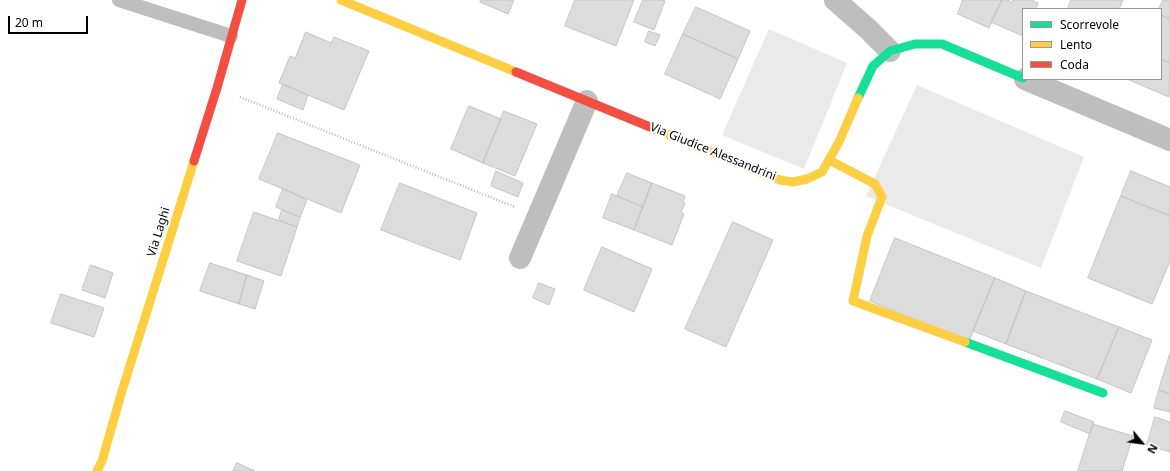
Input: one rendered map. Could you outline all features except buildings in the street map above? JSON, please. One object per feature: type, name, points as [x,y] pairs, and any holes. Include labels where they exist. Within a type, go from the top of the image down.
[{"type":"street","name":"Via Laghi","points":[[97,471],[102,461],[122,391],[217,88],[242,0]]},
{"type":"street","name":"Via Giudice Alessandrini","points":[[342,0],[780,180],[793,182],[807,179],[822,172],[839,142],[873,66],[890,51]]},
{"type":"street","points":[[835,0],[890,51],[915,44],[942,44],[1022,78]]},
{"type":"street","points":[[1026,80],[1170,140]]},
{"type":"street","points":[[520,258],[587,101]]},
{"type":"street","points":[[829,160],[875,184],[882,197],[867,236],[853,301],[1103,393]]},
{"type":"lane","points":[[118,0],[231,36]]},
{"type":"path","points":[[217,88],[538,216]]},
{"type":"shaded area","points":[[769,29],[847,63],[804,169],[722,135]]},
{"type":"shaded area","points":[[917,85],[1084,157],[1041,268],[866,196]]},
{"type":"traffic: fast","points":[[858,98],[873,66],[890,51],[915,44],[942,44],[1022,78]]},
{"type":"traffic: fast","points":[[965,342],[1103,393]]},
{"type":"traffic: slow","points":[[341,0],[516,72]]},
{"type":"traffic: slow","points":[[655,129],[780,180],[793,182],[807,179],[822,172],[839,142],[858,98]]},
{"type":"traffic: slow","points":[[829,160],[875,184],[882,197],[867,236],[853,301],[965,342]]},
{"type":"traffic: slow","points":[[97,471],[102,461],[122,391],[194,161]]},
{"type":"traffic: jam","points":[[194,161],[242,0]]},
{"type":"traffic: jam","points":[[516,72],[655,129]]}]
